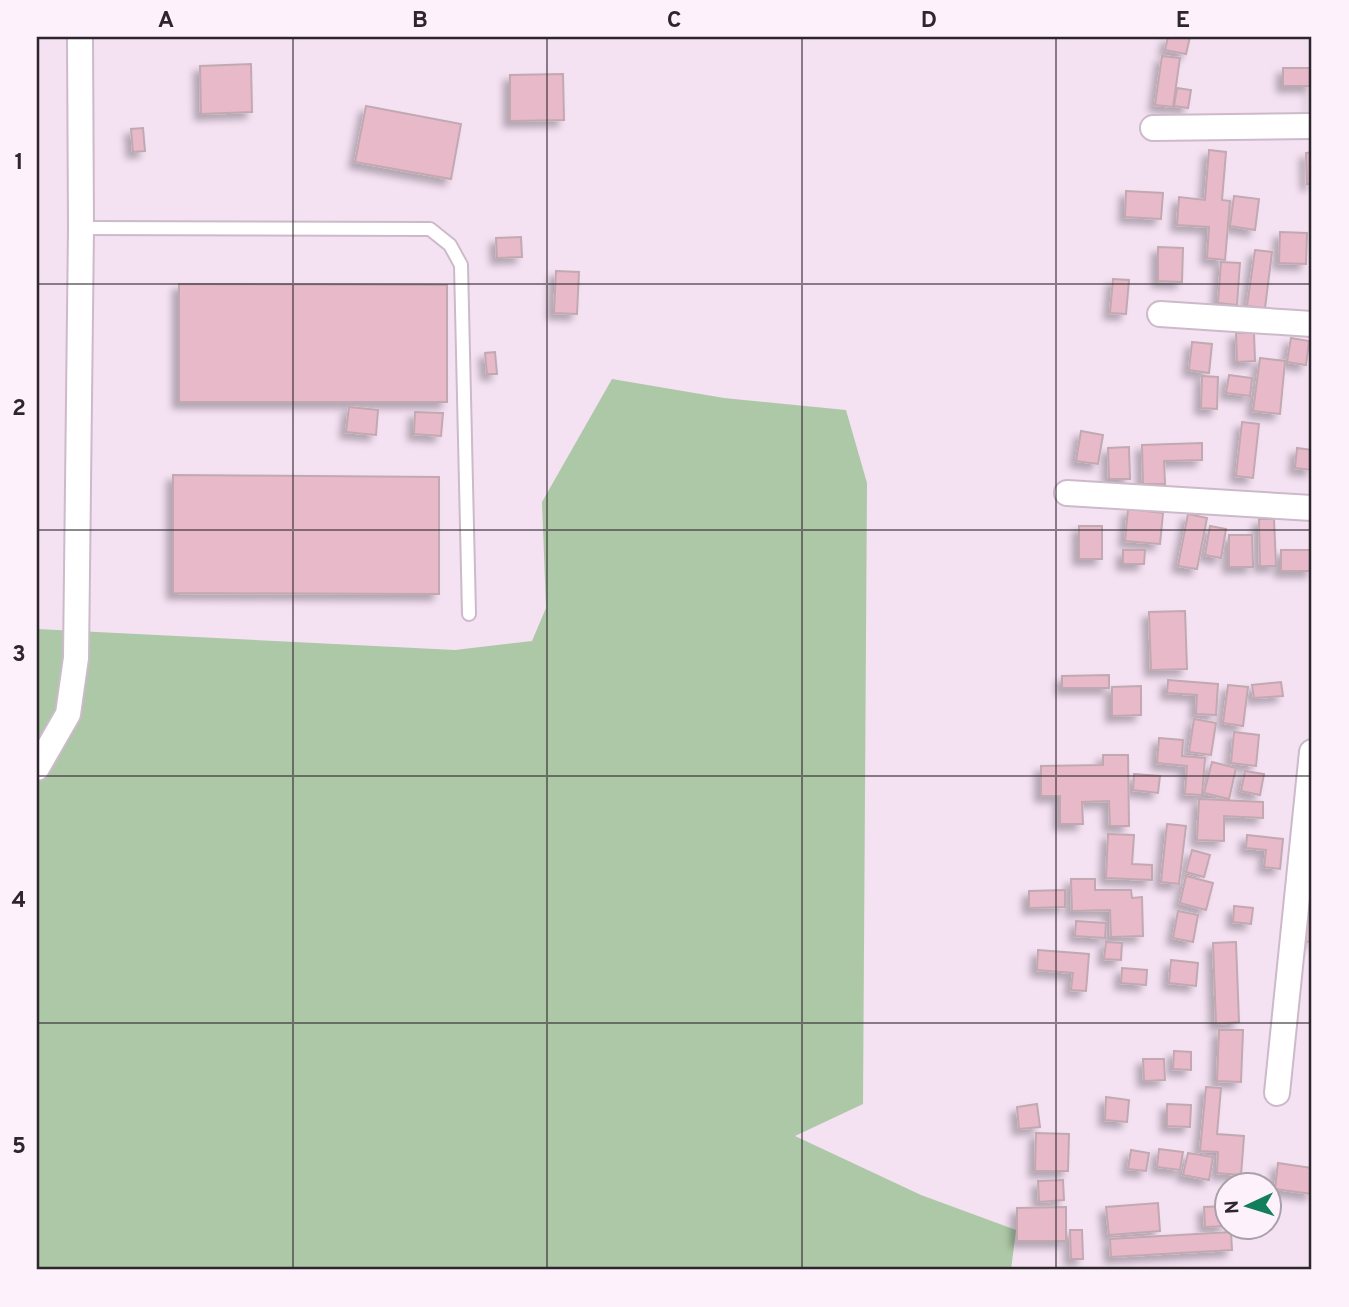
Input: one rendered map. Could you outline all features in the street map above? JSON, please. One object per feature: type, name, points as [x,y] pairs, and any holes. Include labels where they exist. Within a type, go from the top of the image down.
[{"type":"street","points":[[37,768],[68,714],[76,658],[81,229],[80,37]]},
{"type":"street","points":[[1153,128],[1312,126]]},
{"type":"street","points":[[1160,314],[1312,324]]},
{"type":"street","points":[[1067,493],[1312,508]]},
{"type":"street","points":[[1277,1093],[1312,751]]},
{"type":"lane","points":[[81,229],[430,229],[450,245],[461,265],[469,614]]},
{"type":"green space","points":[[612,379],[724,398],[846,410],[867,483],[863,1104],[795,1136],[921,1195],[1016,1230],[1011,1270],[37,1270],[37,629],[455,650],[532,641],[546,608],[542,502]]},
{"type":"building","points":[[1168,37],[1190,37],[1186,54],[1165,50]]},
{"type":"building","points":[[1162,56],[1180,58],[1173,107],[1155,105]]},
{"type":"building","points":[[251,64],[252,112],[201,114],[200,66]]},
{"type":"building","points":[[1283,68],[1312,68],[1312,86],[1283,86]]},
{"type":"building","points":[[563,74],[564,120],[510,121],[510,75]]},
{"type":"building","points":[[1177,88],[1191,90],[1188,108],[1174,106]]},
{"type":"building","points":[[366,106],[461,124],[451,179],[355,162]]},
{"type":"building","points":[[143,128],[145,151],[133,152],[131,129]]},
{"type":"building","points":[[1209,150],[1226,152],[1222,200],[1230,201],[1225,260],[1207,258],[1209,227],[1177,225],[1179,197],[1205,200]]},
{"type":"building","points":[[1312,152],[1312,184],[1307,184],[1306,153]]},
{"type":"building","points":[[1126,191],[1163,193],[1161,219],[1125,217]]},
{"type":"building","points":[[1234,196],[1259,199],[1255,230],[1230,226]]},
{"type":"building","points":[[1280,232],[1307,233],[1306,264],[1279,263]]},
{"type":"building","points":[[521,237],[522,257],[497,258],[496,238]]},
{"type":"building","points":[[1158,247],[1183,248],[1182,282],[1158,281]]},
{"type":"building","points":[[1255,250],[1272,252],[1265,308],[1247,306]]},
{"type":"building","points":[[1221,262],[1240,263],[1237,305],[1218,303]]},
{"type":"building","points":[[556,271],[579,272],[577,314],[554,313]]},
{"type":"building","points":[[1113,279],[1129,280],[1126,314],[1110,313]]},
{"type":"building","points":[[179,284],[447,285],[447,402],[179,402]]},
{"type":"building","points":[[1236,333],[1254,333],[1255,361],[1237,362]]},
{"type":"building","points":[[1291,338],[1309,341],[1306,365],[1287,362]]},
{"type":"building","points":[[1192,342],[1212,344],[1209,373],[1189,370]]},
{"type":"building","points":[[495,352],[497,374],[487,374],[485,353]]},
{"type":"building","points":[[1260,358],[1285,361],[1280,414],[1253,411]]},
{"type":"building","points":[[1229,375],[1252,378],[1250,396],[1226,393]]},
{"type":"building","points":[[1202,376],[1218,377],[1217,409],[1201,408]]},
{"type":"building","points":[[349,407],[378,410],[376,435],[346,432]]},
{"type":"building","points":[[415,412],[443,413],[441,436],[414,434]]},
{"type":"building","points":[[1242,422],[1259,424],[1253,478],[1236,476]]},
{"type":"building","points":[[1081,431],[1103,435],[1098,464],[1076,461]]},
{"type":"building","points":[[1202,443],[1202,460],[1164,461],[1165,484],[1143,484],[1142,445]]},
{"type":"building","points":[[1129,447],[1130,479],[1109,479],[1108,448]]},
{"type":"building","points":[[1297,448],[1312,450],[1312,470],[1295,468]]},
{"type":"building","points":[[173,475],[439,477],[439,594],[173,593]]},
{"type":"building","points":[[1128,509],[1163,513],[1160,544],[1125,541]]},
{"type":"building","points":[[1188,514],[1207,518],[1197,569],[1178,566]]},
{"type":"building","points":[[1259,519],[1274,519],[1276,566],[1260,566]]},
{"type":"building","points":[[1079,526],[1102,526],[1102,559],[1079,559]]},
{"type":"building","points":[[1210,526],[1226,529],[1221,558],[1205,555]]},
{"type":"building","points":[[1229,535],[1252,535],[1253,567],[1229,567]]},
{"type":"building","points":[[1123,550],[1145,550],[1144,564],[1123,564]]},
{"type":"building","points":[[1281,550],[1312,550],[1312,571],[1281,571]]},
{"type":"building","points":[[1185,611],[1187,669],[1151,670],[1149,612]]},
{"type":"building","points":[[1109,675],[1109,688],[1062,688],[1062,676]]},
{"type":"building","points":[[1168,680],[1218,684],[1216,715],[1196,714],[1197,695],[1167,693]]},
{"type":"building","points":[[1281,682],[1283,696],[1254,698],[1252,685]]},
{"type":"building","points":[[1228,685],[1248,687],[1243,726],[1223,723]]},
{"type":"building","points":[[1141,686],[1141,715],[1112,716],[1112,687]]},
{"type":"building","points":[[1194,719],[1216,723],[1211,755],[1189,752]]},
{"type":"building","points":[[1234,732],[1259,735],[1256,766],[1231,763]]},
{"type":"building","points":[[1159,738],[1183,740],[1182,756],[1205,758],[1202,795],[1185,794],[1187,766],[1157,763]]},
{"type":"building","points":[[1103,755],[1128,755],[1129,826],[1110,826],[1109,801],[1082,802],[1083,824],[1060,824],[1060,796],[1041,796],[1041,766],[1103,765]]},
{"type":"building","points":[[1212,762],[1236,768],[1229,799],[1204,793]]},
{"type":"building","points":[[1245,771],[1264,774],[1260,795],[1241,791]]},
{"type":"building","points":[[1134,774],[1160,776],[1158,793],[1133,790]]},
{"type":"building","points":[[1199,799],[1263,802],[1263,818],[1224,816],[1224,841],[1197,840]]},
{"type":"building","points":[[1167,824],[1186,826],[1179,884],[1161,882]]},
{"type":"building","points":[[1108,834],[1134,835],[1132,864],[1152,865],[1152,880],[1106,878]]},
{"type":"building","points":[[1247,835],[1283,839],[1280,869],[1264,867],[1266,850],[1246,848]]},
{"type":"building","points":[[1192,850],[1210,855],[1204,877],[1186,872]]},
{"type":"building","points":[[1186,876],[1213,883],[1206,910],[1180,903]]},
{"type":"building","points":[[1071,879],[1095,879],[1095,890],[1131,890],[1132,898],[1142,897],[1143,936],[1111,937],[1110,910],[1072,911]]},
{"type":"building","points":[[1065,890],[1065,907],[1029,908],[1029,891]]},
{"type":"building","points":[[1234,906],[1253,908],[1251,924],[1233,922]]},
{"type":"building","points":[[1178,911],[1198,915],[1193,942],[1173,938]]},
{"type":"building","points":[[1299,920],[1312,922],[1312,942],[1297,941]]},
{"type":"building","points":[[1076,921],[1106,923],[1105,938],[1075,936]]},
{"type":"building","points":[[1106,942],[1122,943],[1121,960],[1104,959]]},
{"type":"building","points":[[1236,942],[1239,1022],[1216,1024],[1213,943]]},
{"type":"building","points":[[1038,950],[1089,954],[1086,991],[1071,990],[1073,973],[1037,970]]},
{"type":"building","points":[[1171,960],[1198,963],[1196,986],[1169,983]]},
{"type":"building","points":[[1122,968],[1147,970],[1146,985],[1121,983]]},
{"type":"building","points":[[1219,1030],[1243,1030],[1241,1082],[1217,1081]]},
{"type":"building","points":[[1174,1051],[1191,1052],[1191,1070],[1173,1069]]},
{"type":"building","points":[[1143,1059],[1164,1059],[1165,1080],[1144,1081]]},
{"type":"building","points":[[1206,1087],[1221,1088],[1217,1134],[1244,1136],[1241,1170],[1217,1170],[1218,1152],[1200,1151]]},
{"type":"building","points":[[1106,1097],[1129,1100],[1127,1122],[1105,1120]]},
{"type":"building","points":[[1037,1104],[1040,1127],[1019,1129],[1017,1107]]},
{"type":"building","points":[[1167,1104],[1191,1105],[1190,1127],[1167,1126]]},
{"type":"building","points":[[1036,1133],[1069,1134],[1068,1171],[1035,1171]]},
{"type":"building","points":[[1159,1149],[1183,1152],[1180,1170],[1157,1167]]},
{"type":"building","points":[[1131,1150],[1149,1153],[1146,1171],[1128,1169]]},
{"type":"building","points":[[1188,1153],[1213,1157],[1209,1180],[1183,1175]]},
{"type":"building","points":[[1278,1163],[1312,1168],[1312,1194],[1282,1190],[1282,1170],[1277,1170]]},
{"type":"building","points":[[1063,1180],[1064,1200],[1039,1202],[1038,1181]]},
{"type":"building","points":[[1158,1203],[1160,1231],[1109,1235],[1106,1207]]},
{"type":"building","points":[[1066,1207],[1066,1241],[1017,1241],[1017,1208]]},
{"type":"building","points":[[1204,1207],[1212,1207],[1212,1227],[1205,1227]]},
{"type":"building","points":[[1070,1230],[1082,1230],[1083,1259],[1071,1259]]},
{"type":"building","points":[[1212,1233],[1212,1240],[1231,1240],[1232,1250],[1111,1257],[1110,1239]]}]
